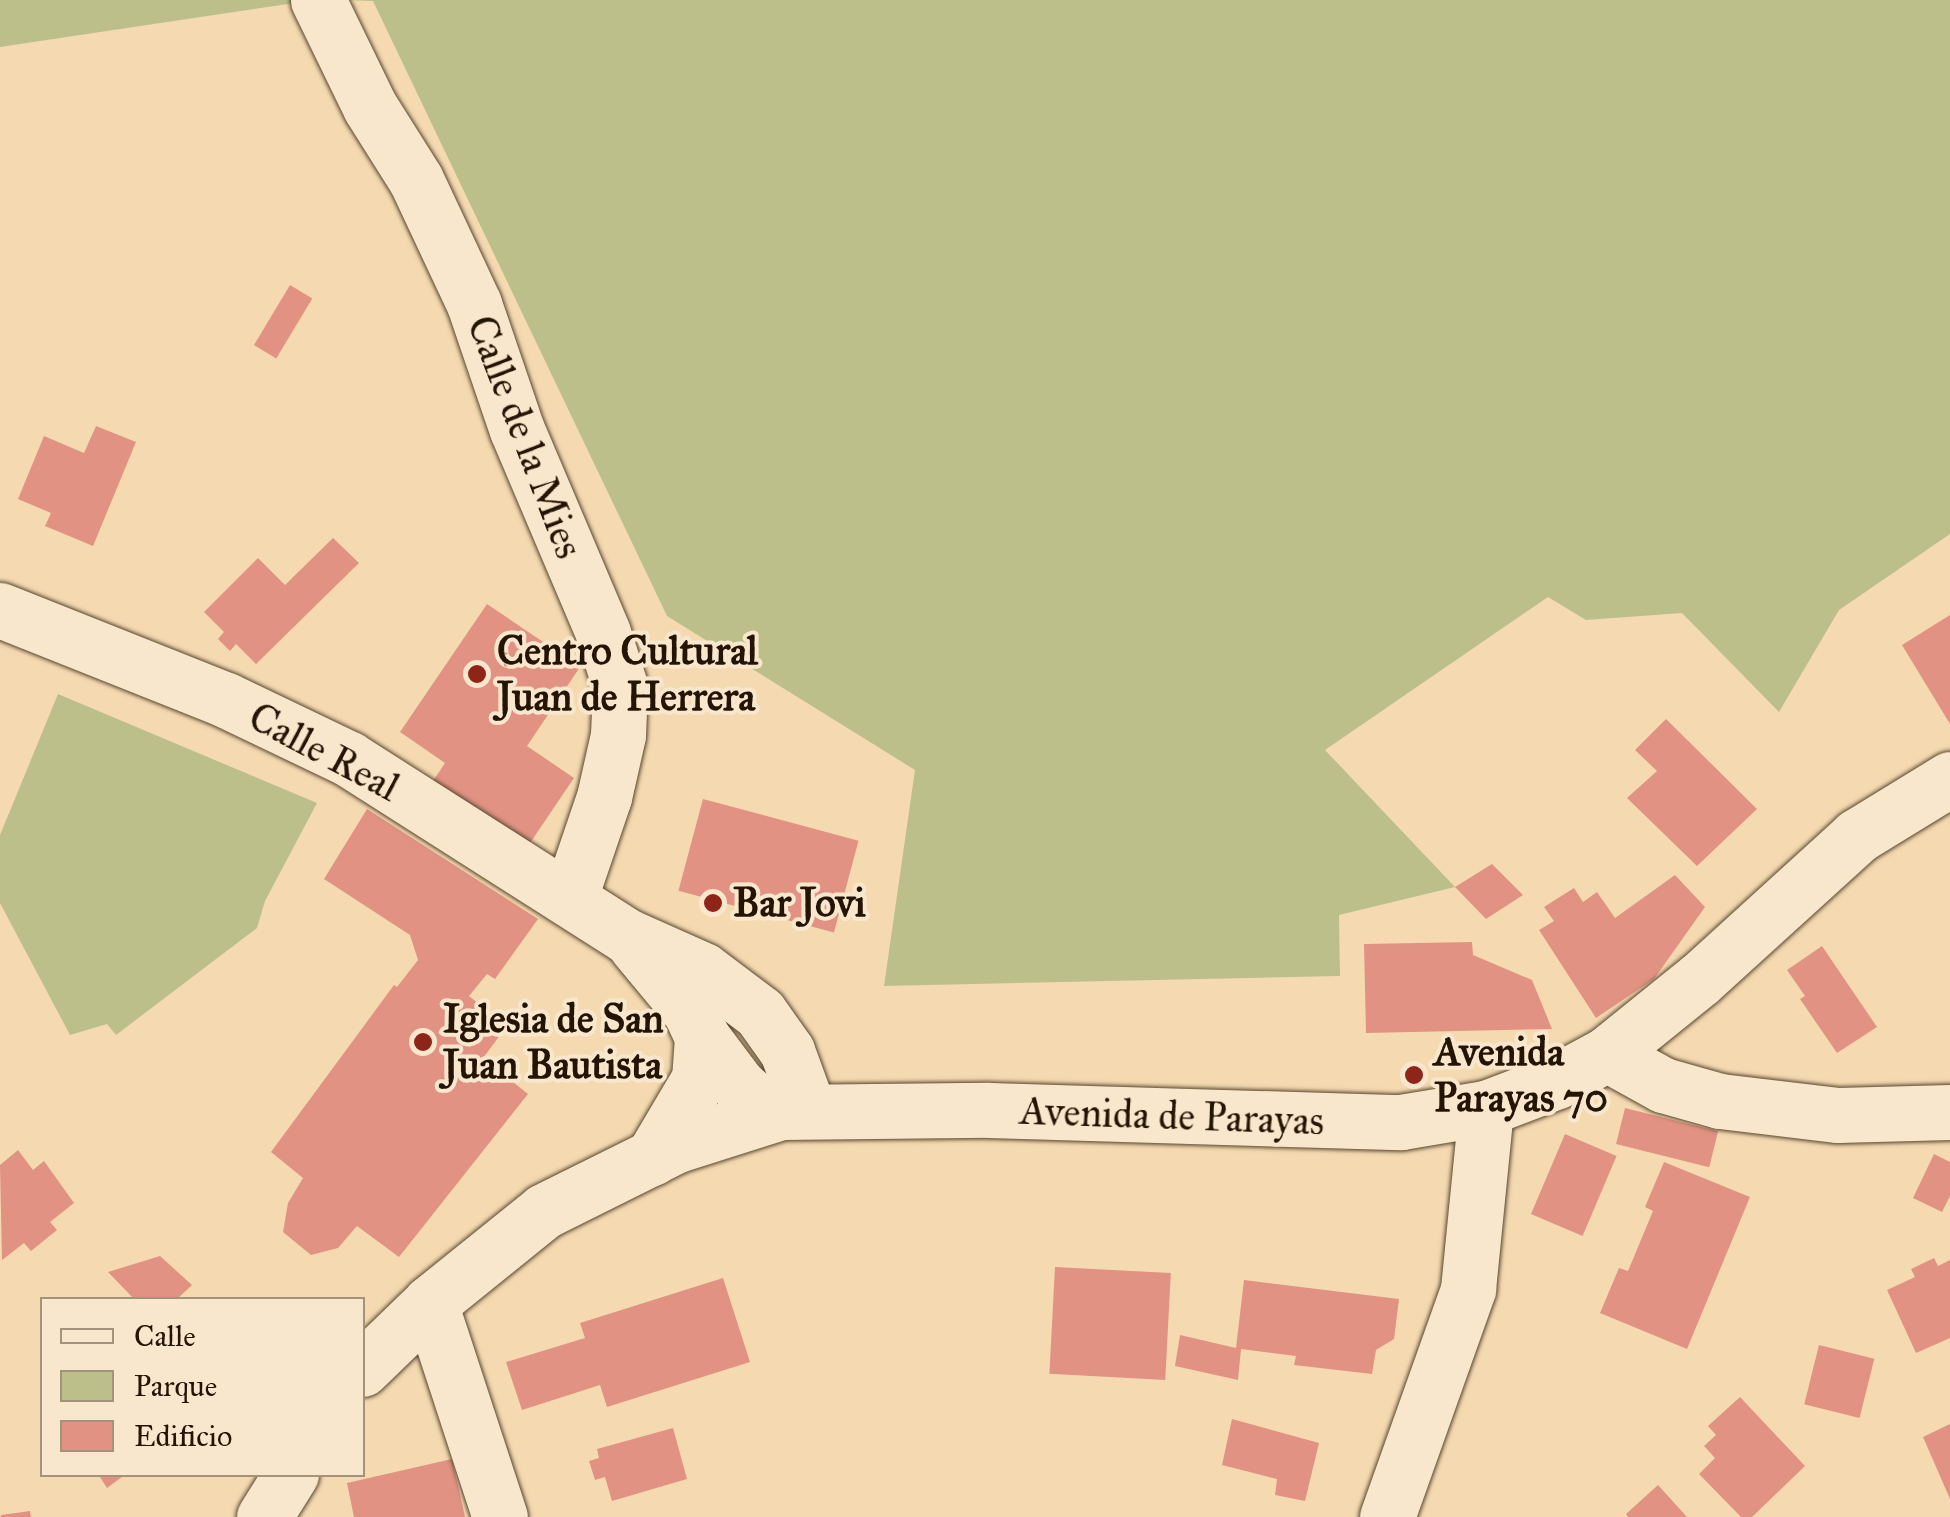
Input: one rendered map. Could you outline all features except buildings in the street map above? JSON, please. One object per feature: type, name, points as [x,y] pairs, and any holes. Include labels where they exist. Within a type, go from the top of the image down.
[{"type":"street","name":"Calle de la Mies","points":[[318,0],[370,107],[416,180],[474,304],[517,430],[603,633],[620,686],[618,735],[604,796],[570,897]]},
{"type":"street","name":"Calle Real","points":[[0,610],[192,686],[349,758],[627,936],[704,970],[760,1013],[787,1051],[795,1112],[758,1103],[738,1085],[702,1037],[690,1011],[627,936]]},
{"type":"street","name":"Avenida de Parayas","points":[[365,1366],[430,1304],[544,1211],[677,1145],[795,1112],[989,1110],[1402,1122],[1486,1108],[1557,1082],[1607,1054],[1700,980],[1856,836],[1950,779]]},
{"type":"street","points":[[652,1158],[699,1079],[702,1037]]},
{"type":"street","points":[[1607,1054],[1663,1085],[1720,1101],[1838,1115],[1950,1112]]},
{"type":"street","points":[[1386,1517],[1468,1289],[1486,1108]]},
{"type":"street","points":[[430,1304],[500,1517]]},
{"type":"street","points":[[264,1517],[289,1477]]},
{"type":"green space","points":[[0,0],[315,0],[0,47]]},
{"type":"green space","points":[[344,0],[1950,0],[1950,534],[1839,610],[1779,712],[1682,613],[1586,620],[1548,597],[1325,750],[1455,887],[1339,915],[1340,976],[884,986],[915,770],[667,616],[373,1]]},
{"type":"green space","points":[[58,694],[317,803],[265,901],[257,928],[116,1035],[107,1024],[70,1035],[0,903],[0,835]]},
{"type":"place","name":"Centro Cultural Juan de Herrera","points":[[477,674]]},
{"type":"place","name":"Bar Jovi","points":[[713,903]]},
{"type":"place","name":"Iglesia de San Juan Bautista","points":[[423,1042]]},
{"type":"place","name":"Avenida Parayas 70","points":[[1414,1075]]}]
